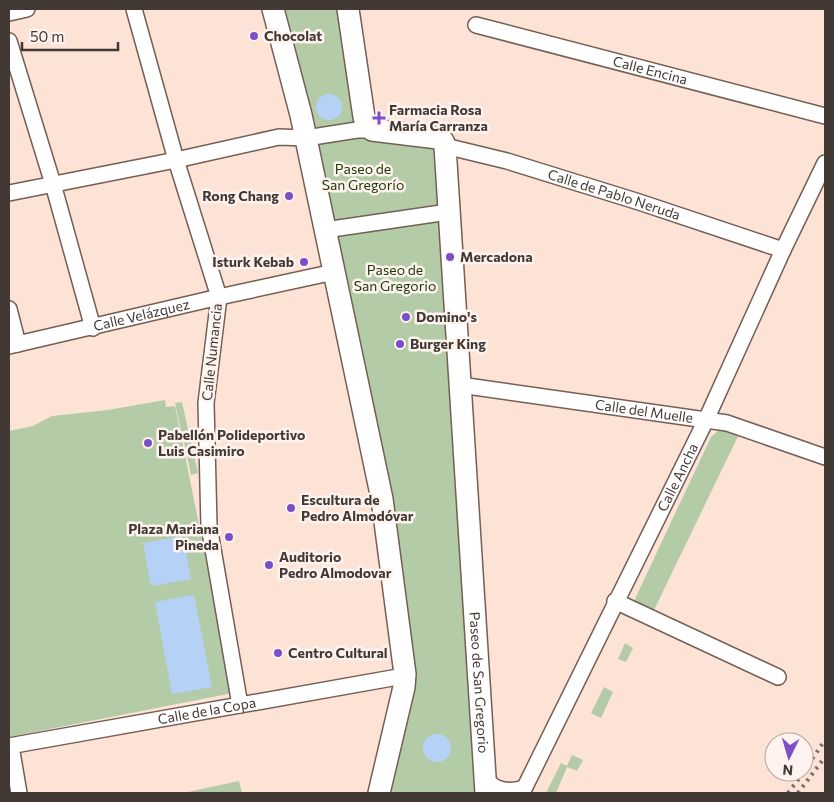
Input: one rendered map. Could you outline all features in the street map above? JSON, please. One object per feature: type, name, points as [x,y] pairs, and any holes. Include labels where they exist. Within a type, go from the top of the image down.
[{"type":"main road","points":[[273,9],[308,138],[325,230],[382,499],[405,674],[404,687],[379,793]]},
{"type":"main road","points":[[348,9],[364,125],[438,138],[443,141],[444,146]]},
{"type":"main road","name":"Paseo de San Gregorio","points":[[444,146],[486,785]]},
{"type":"street","points":[[9,13],[27,9]]},
{"type":"street","name":"Calle Numancia","points":[[134,9],[176,160],[219,297],[206,403],[209,526],[240,705]]},
{"type":"street","name":"Calle Encina","points":[[476,25],[825,116]]},
{"type":"street","points":[[9,41],[53,184],[93,328]]},
{"type":"street","points":[[9,193],[176,160],[278,137],[308,138],[364,125]]},
{"type":"street","name":"Calle de Pablo Neruda","points":[[444,146],[526,166],[784,250]]},
{"type":"street","name":"Calle Ancha","points":[[486,785],[488,783],[503,791],[523,791],[615,601],[706,420],[825,164]]},
{"type":"street","points":[[325,230],[448,212]]},
{"type":"street","name":"Calle Velázquez","points":[[13,345],[334,272]]},
{"type":"street","points":[[9,309],[13,345]]},
{"type":"street","name":"Calle del Muelle","points":[[460,385],[727,423],[825,458]]},
{"type":"street","points":[[615,601],[778,677]]},
{"type":"street","name":"Calle de la Copa","points":[[10,746],[398,677],[405,674]]},
{"type":"street","points":[[10,746],[19,793]]},
{"type":"green space","name":"Paseo de San Gregorio","points":[[273,9],[348,9],[364,117],[438,138],[486,793],[379,793],[405,661]]},
{"type":"green space","points":[[165,400],[166,407],[175,406],[233,693],[9,737],[9,431],[33,426],[52,416],[108,410]]},
{"type":"green space","points":[[182,402],[189,434],[182,436],[175,403]]},
{"type":"green space","points":[[727,423],[742,428],[654,610],[634,601],[711,437]]},
{"type":"green space","points":[[191,441],[198,473],[191,475],[184,442]]},
{"type":"green space","points":[[625,643],[633,648],[626,662],[618,659]]},
{"type":"green space","points":[[604,687],[613,692],[601,718],[591,713]]},
{"type":"green space","points":[[572,755],[583,760],[577,771],[567,767],[556,793],[546,793],[561,763],[567,766]]},
{"type":"green space","points":[[239,781],[242,793],[183,793]]},
{"type":"water","points":[[329,94],[339,97],[342,107],[339,117],[329,120],[319,117],[316,107],[319,97]]},
{"type":"water","points":[[183,536],[191,579],[151,586],[143,543]]},
{"type":"water","points":[[194,595],[212,687],[172,694],[155,602]]},
{"type":"water","points":[[437,734],[447,738],[451,748],[447,758],[437,762],[427,758],[423,748],[427,738]]},
{"type":"railway","points":[[814,756],[825,740]]},
{"type":"railway","points":[[798,793],[825,757]]},
{"type":"railway","points":[[788,793],[796,782]]},
{"type":"place","name":"Chocolat","points":[[254,36]]},
{"type":"place","name":"Farmacia Rosa María Carranza","points":[[379,118]]},
{"type":"place","name":"Rong Chang","points":[[289,196]]},
{"type":"place","name":"Mercadona","points":[[450,257]]},
{"type":"place","name":"Isturk Kebab","points":[[304,262]]},
{"type":"place","name":"Domino's","points":[[406,317]]},
{"type":"place","name":"Burger King","points":[[400,344]]},
{"type":"place","name":"Pabellón Polideportivo Luis Casimiro","points":[[148,443]]},
{"type":"place","name":"Escultura de Pedro Almodóvar","points":[[291,508]]},
{"type":"place","name":"Plaza Mariana Pineda","points":[[229,537]]},
{"type":"place","name":"Auditorio Pedro Almodovar","points":[[269,565]]},
{"type":"place","name":"Centro Cultural","points":[[278,653]]},
{"type":"park label","name":"Paseo de San Gregorío","points":[[363,177]]}]
